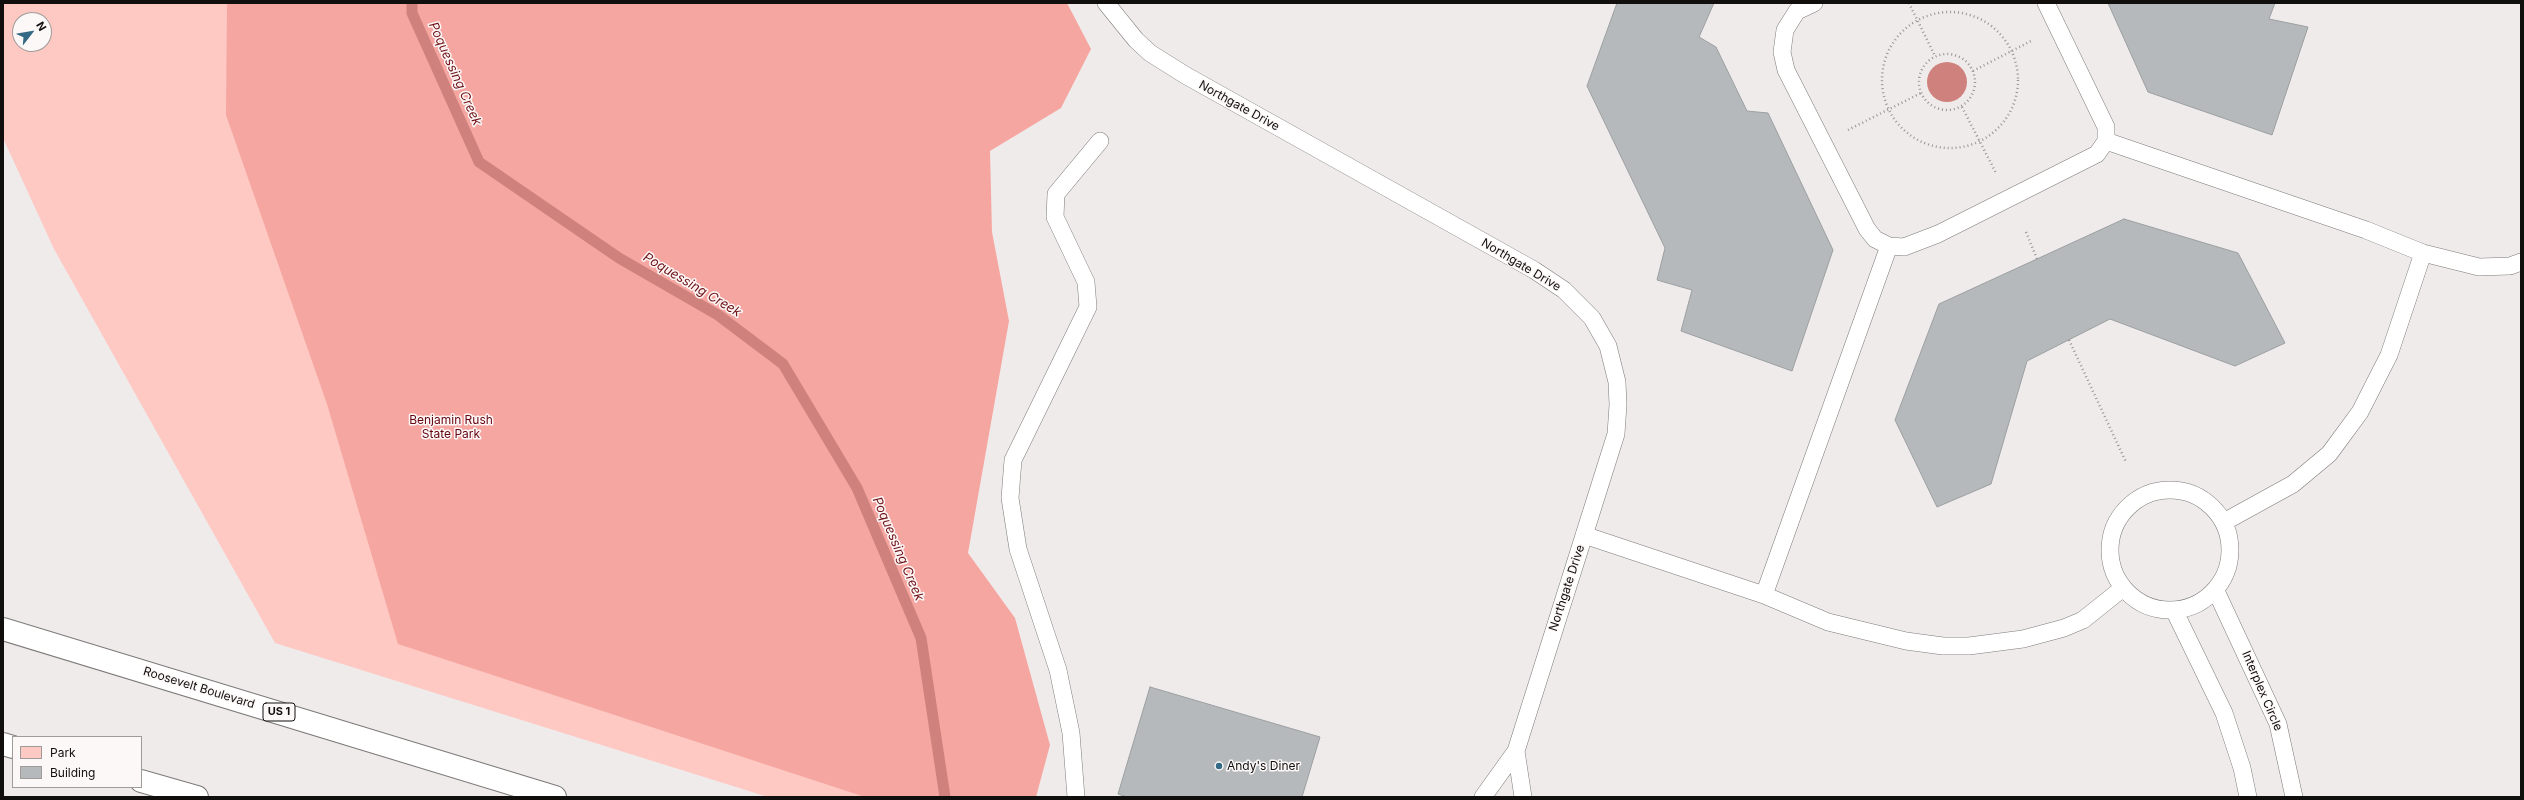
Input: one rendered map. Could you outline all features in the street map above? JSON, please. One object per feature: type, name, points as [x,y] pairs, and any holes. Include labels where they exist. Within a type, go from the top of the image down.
[{"type":"highway","name":"Roosevelt Boulevard","points":[[3,630],[555,797]]},
{"type":"highway","points":[[142,781],[197,797]]},
{"type":"lane","name":"Northgate Drive","points":[[1106,3],[1136,40],[1150,53],[1185,75],[1534,270],[1564,290],[1592,318],[1608,346],[1617,382],[1618,405],[1616,434],[1516,750],[1483,797]]},
{"type":"lane","points":[[1814,3],[1797,11],[1785,30],[1782,52],[1786,70],[1867,229],[1875,239],[1889,246],[1904,247],[1938,234],[2097,154],[2106,141],[2106,127],[2046,3]]},
{"type":"lane","points":[[1076,797],[1071,733],[1058,670],[1018,549],[1010,498],[1013,460],[1088,307],[1086,282],[1055,216],[1056,194],[1100,141]]},
{"type":"lane","points":[[2106,141],[2366,230],[2423,253],[2479,267],[2510,266],[2521,262]]},
{"type":"lane","points":[[1764,595],[1889,246]]},
{"type":"lane","points":[[2224,522],[2294,484],[2335,446],[2360,412],[2390,355],[2423,253]]},
{"type":"lane","points":[[2161,490],[2182,491],[2202,499],[2224,522],[2228,531],[2231,552],[2227,573],[2216,591],[2196,605],[2174,610],[2155,609],[2139,602],[2123,588],[2112,570],[2110,549],[2114,528],[2125,510],[2141,497],[2161,490]]},
{"type":"lane","points":[[1584,535],[1764,595],[1828,622],[1906,641],[1969,646],[2023,639],[2064,628],[2083,620],[2123,588]]},
{"type":"lane","name":"Interplex Circle","points":[[2216,591],[2278,724],[2287,758],[2294,797]]},
{"type":"lane","points":[[2174,610],[2224,713],[2242,768],[2248,797]]},
{"type":"lane","name":"Northgate Drive","points":[[1516,750],[1523,797]]},
{"type":"path","points":[[1909,3],[1935,56]]},
{"type":"path","points":[[1938,12],[1961,12],[1975,17],[2000,33],[2012,51],[2018,72],[2018,93],[2010,113],[1998,131],[1980,142],[1959,148],[1938,148],[1918,141],[1900,127],[1888,110],[1883,90],[1883,76],[1889,49],[1901,32],[1918,20],[1938,12]]},
{"type":"path","points":[[1973,71],[2058,28]]},
{"type":"path","points":[[1953,54],[1968,63],[1973,71],[1976,79],[1973,95],[1962,107],[1948,111],[1934,108],[1926,102],[1920,93],[1918,85],[1922,68],[1935,56],[1953,54]]},
{"type":"path","points":[[1823,143],[1920,93]]},
{"type":"path","points":[[1962,107],[2009,198]]},
{"type":"path","points":[[2026,232],[2037,259]]},
{"type":"path","points":[[2069,340],[2126,462]]},
{"type":"green space","name":"Benjamin Rush State Park","points":[[3,3],[425,3],[1026,797],[768,797],[275,643],[54,249],[3,138]]},
{"type":"green space","name":"Benjamin Rush State Park","points":[[227,3],[1067,3],[1091,49],[1061,108],[990,151],[992,232],[1009,321],[968,553],[1015,618],[1050,745],[1036,797],[865,797],[398,644],[327,404],[226,115]]},
{"type":"shaded area","points":[[1951,62],[1958,65],[1964,71],[1967,82],[1966,90],[1958,99],[1951,102],[1943,102],[1936,99],[1928,90],[1927,78],[1930,71],[1939,63]]},
{"type":"building","points":[[1617,3],[1714,3],[1699,37],[1716,47],[1747,111],[1768,113],[1833,250],[1792,371],[1681,331],[1692,290],[1657,280],[1665,248],[1587,86]]},
{"type":"building","points":[[2108,3],[2275,3],[2269,19],[2308,27],[2272,135],[2148,92]]},
{"type":"building","points":[[2124,219],[2238,253],[2285,343],[2235,366],[2110,319],[2027,361],[1991,484],[1937,507],[1895,420],[1939,304]]},
{"type":"building","name":"Andy's Diner","points":[[1150,687],[1320,737],[1302,797],[1127,797],[1118,794]]},
{"type":"waterway","name":"Poquessing Creek","points":[[412,3],[412,13],[479,162],[619,258],[718,315],[783,364],[857,488],[921,638],[945,797]]},
{"type":"place","name":"Andy's Diner","points":[[1219,766]]}]
